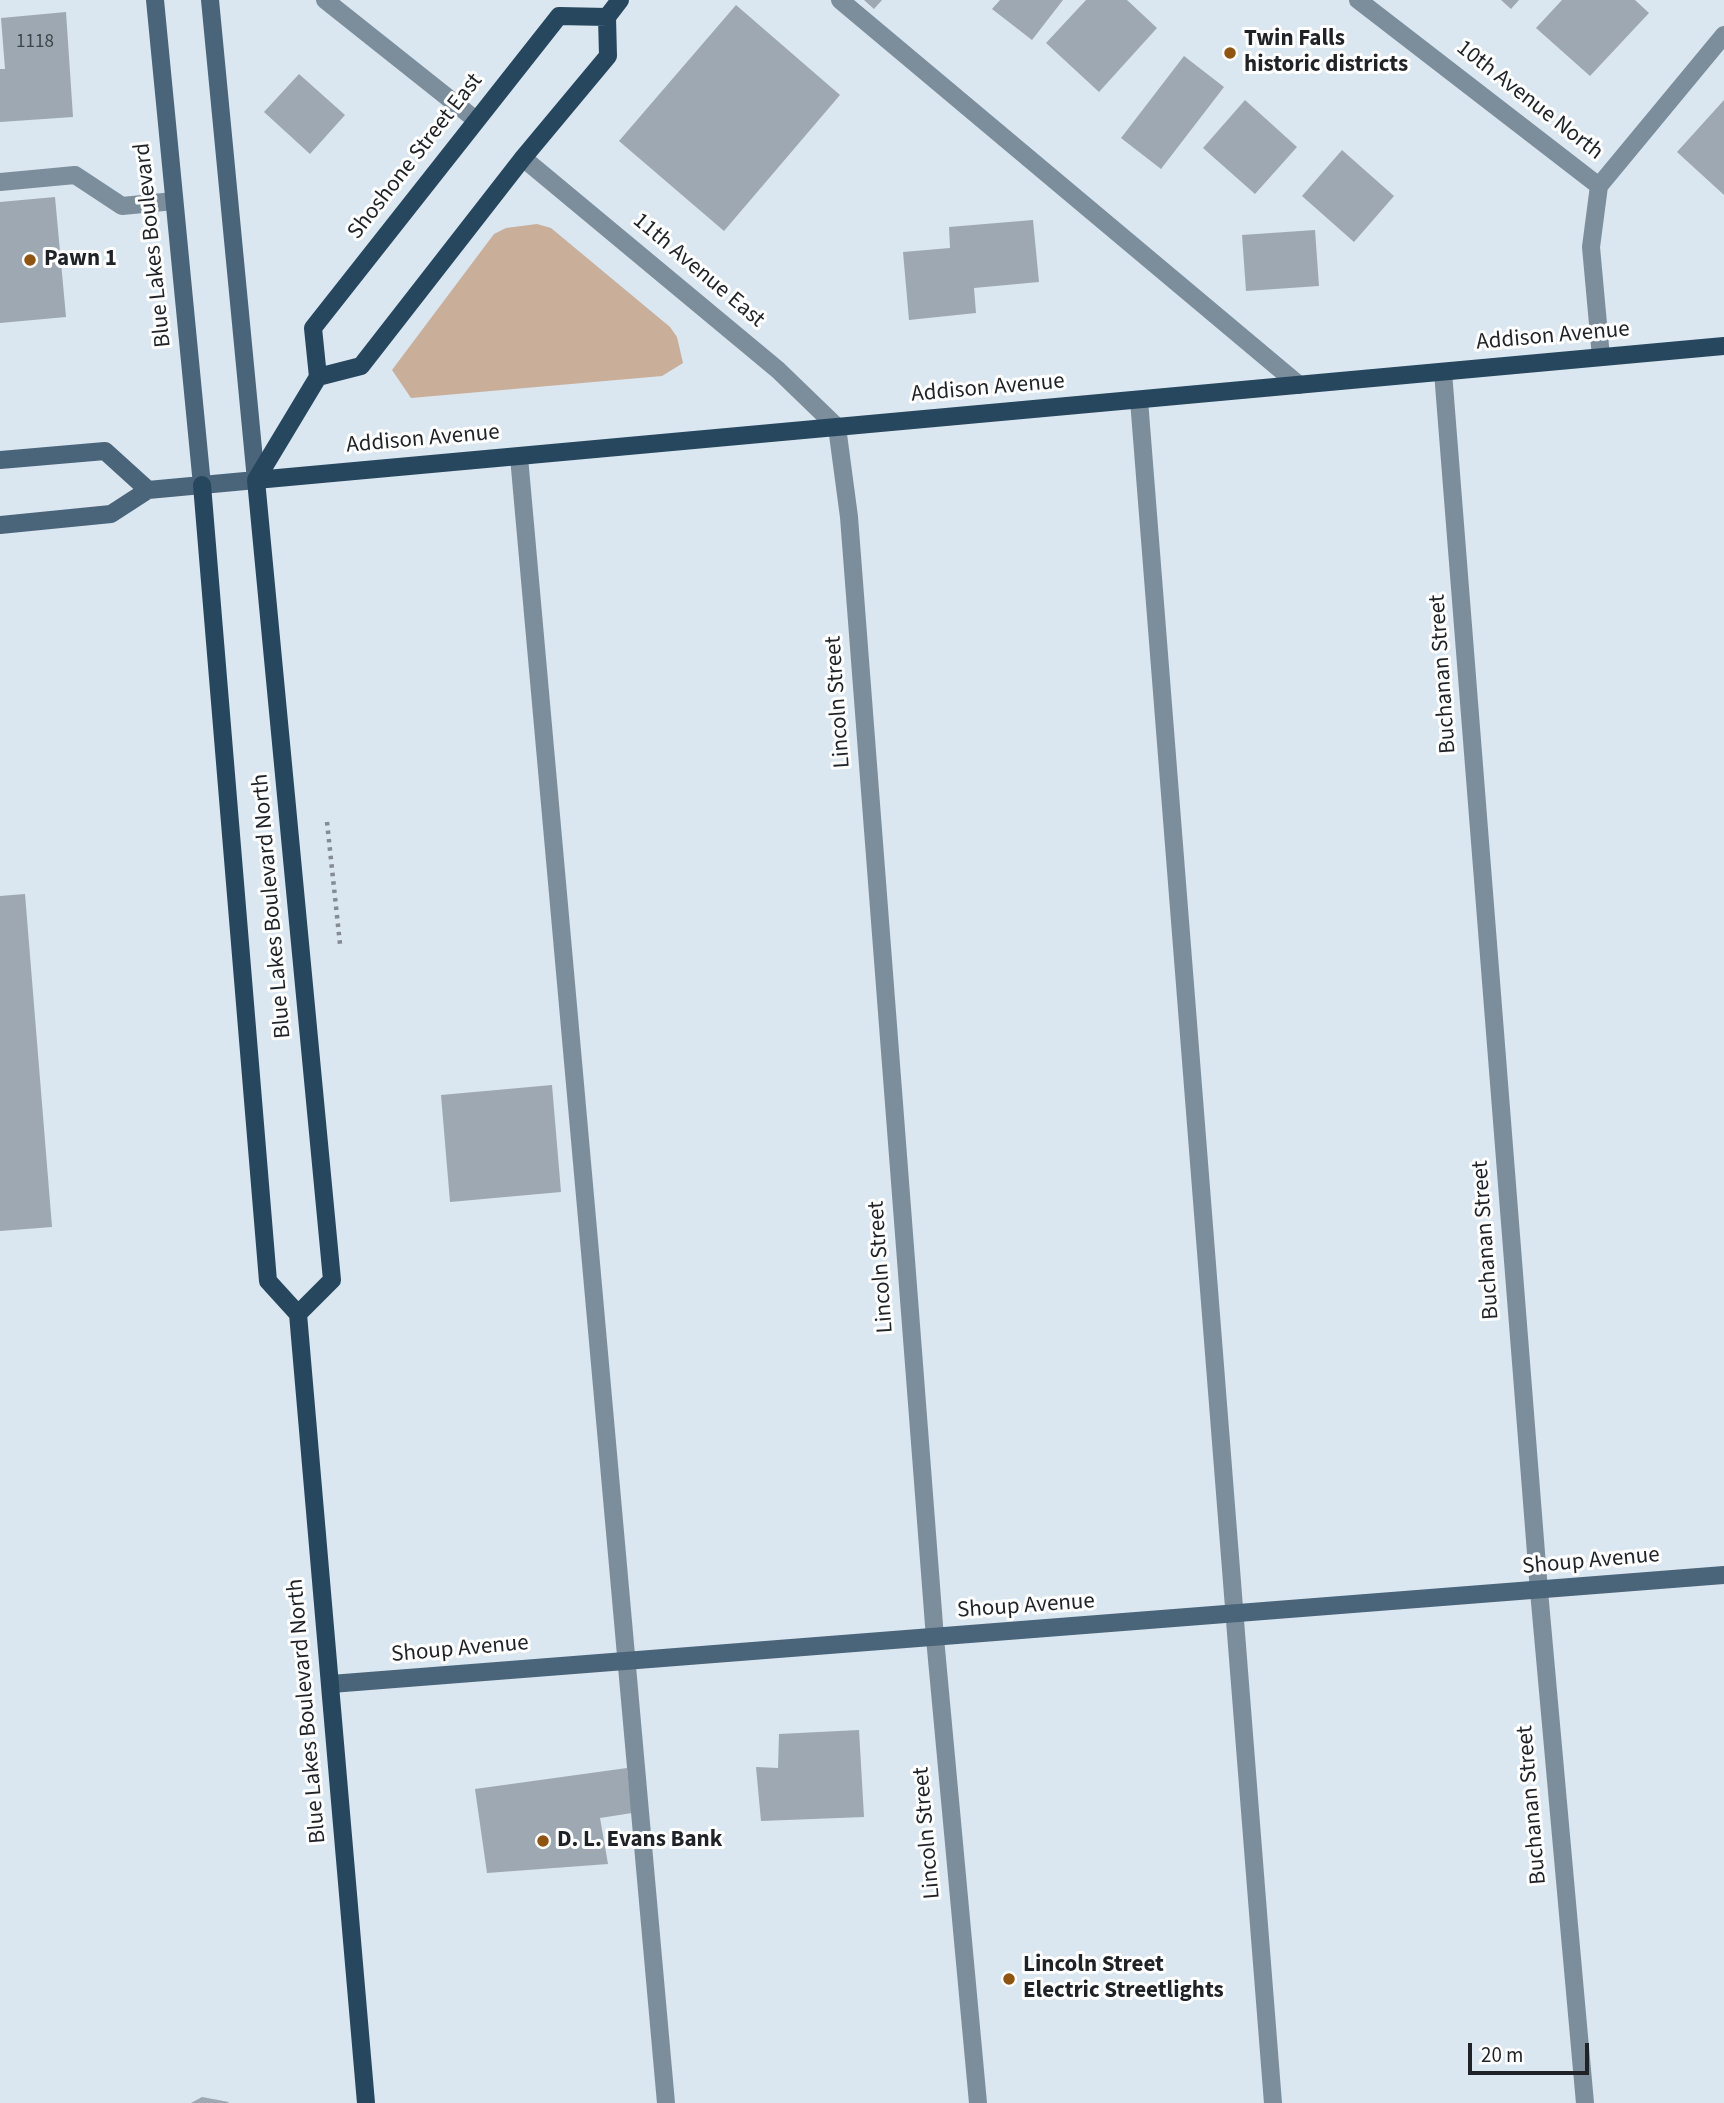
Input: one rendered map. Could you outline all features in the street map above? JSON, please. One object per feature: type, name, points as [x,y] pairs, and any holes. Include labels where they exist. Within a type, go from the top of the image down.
[{"type":"main road","name":"Blue Lakes Boulevard","points":[[155,0],[202,485]]},
{"type":"main road","points":[[210,0],[256,480]]},
{"type":"main road","points":[[256,480],[318,377],[361,366],[523,158],[608,56],[607,17],[620,0]]},
{"type":"main road","name":"Shoshone Street East","points":[[318,377],[313,328],[559,16],[607,17]]},
{"type":"main road","name":"Addison Avenue","points":[[256,480],[1724,346]]},
{"type":"main road","points":[[0,460],[105,451],[148,490]]},
{"type":"main road","points":[[0,525],[111,514],[148,490],[256,480]]},
{"type":"main road","name":"Blue Lakes Boulevard North","points":[[256,480],[332,1280],[298,1314]]},
{"type":"main road","name":"Blue Lakes Boulevard North","points":[[202,485],[268,1281],[298,1314],[366,2103]]},
{"type":"main road","name":"Shoup Avenue","points":[[331,1684],[1724,1575]]},
{"type":"street","points":[[325,0],[476,120]]},
{"type":"street","points":[[840,0],[1299,385]]},
{"type":"street","name":"10th Avenue North","points":[[1358,0],[1599,186],[1591,247],[1601,357]]},
{"type":"street","points":[[1599,186],[1724,35]]},
{"type":"street","name":"11th Avenue East","points":[[523,158],[778,370],[837,428]]},
{"type":"street","points":[[0,182],[75,174],[122,206],[174,201]]},
{"type":"street","points":[[1724,346],[1724,353]]},
{"type":"street","name":"Buchanan Street","points":[[1443,372],[1539,1591],[1585,2103]]},
{"type":"street","points":[[1139,400],[1273,2103]]},
{"type":"street","name":"Lincoln Street","points":[[837,428],[849,517],[935,1638],[978,2103]]},
{"type":"street","points":[[519,457],[666,2103]]},
{"type":"path","points":[[327,822],[340,944]]},
{"type":"shaded area","points":[[537,224],[551,228],[670,327],[677,337],[683,363],[662,376],[411,398],[392,370],[494,234],[506,228]]},
{"type":"building","points":[[864,0],[882,0],[874,9]]},
{"type":"building","points":[[1000,0],[1063,0],[1032,40],[992,9]]},
{"type":"building","points":[[1086,0],[1127,0],[1157,28],[1099,92],[1046,43]]},
{"type":"building","points":[[1501,0],[1519,0],[1511,9]]},
{"type":"building","points":[[1562,0],[1635,0],[1649,13],[1590,76],[1536,28]]},
{"type":"building","points":[[736,5],[840,95],[724,231],[619,141]]},
{"type":"building","points":[[66,12],[73,117],[0,122],[0,69],[5,69],[1,18]]},
{"type":"building","points":[[1184,56],[1224,87],[1161,169],[1121,138]]},
{"type":"building","points":[[299,74],[345,115],[310,154],[264,112]]},
{"type":"building","points":[[1245,100],[1297,147],[1255,194],[1203,148]]},
{"type":"building","points":[[1724,100],[1724,195],[1677,152]]},
{"type":"building","points":[[1342,150],[1394,196],[1354,242],[1302,196]]},
{"type":"building","name":"Pawn 1","points":[[55,197],[66,317],[0,323],[0,202]]},
{"type":"building","points":[[1033,220],[1039,282],[974,288],[976,313],[909,320],[903,252],[950,248],[949,227]]},
{"type":"building","points":[[1315,230],[1319,286],[1246,291],[1242,235]]},
{"type":"building","points":[[25,894],[52,1227],[0,1231],[0,896]]},
{"type":"building","points":[[552,1085],[561,1192],[450,1202],[441,1095]]},
{"type":"building","points":[[859,1730],[864,1817],[761,1821],[756,1767],[778,1768],[779,1734]]},
{"type":"building","name":"D. L. Evans Bank","points":[[627,1768],[632,1813],[600,1818],[608,1864],[487,1873],[475,1789]]},
{"type":"building","points":[[202,2097],[229,2102],[191,2103]]},
{"type":"place","name":"Twin Falls historic districts","points":[[1230,53]]},
{"type":"place","name":"Pawn 1","points":[[30,260]]},
{"type":"place","name":"D. L. Evans Bank","points":[[543,1841]]},
{"type":"place","name":"Lincoln Street Electric Streetlights","points":[[1009,1979]]}]
